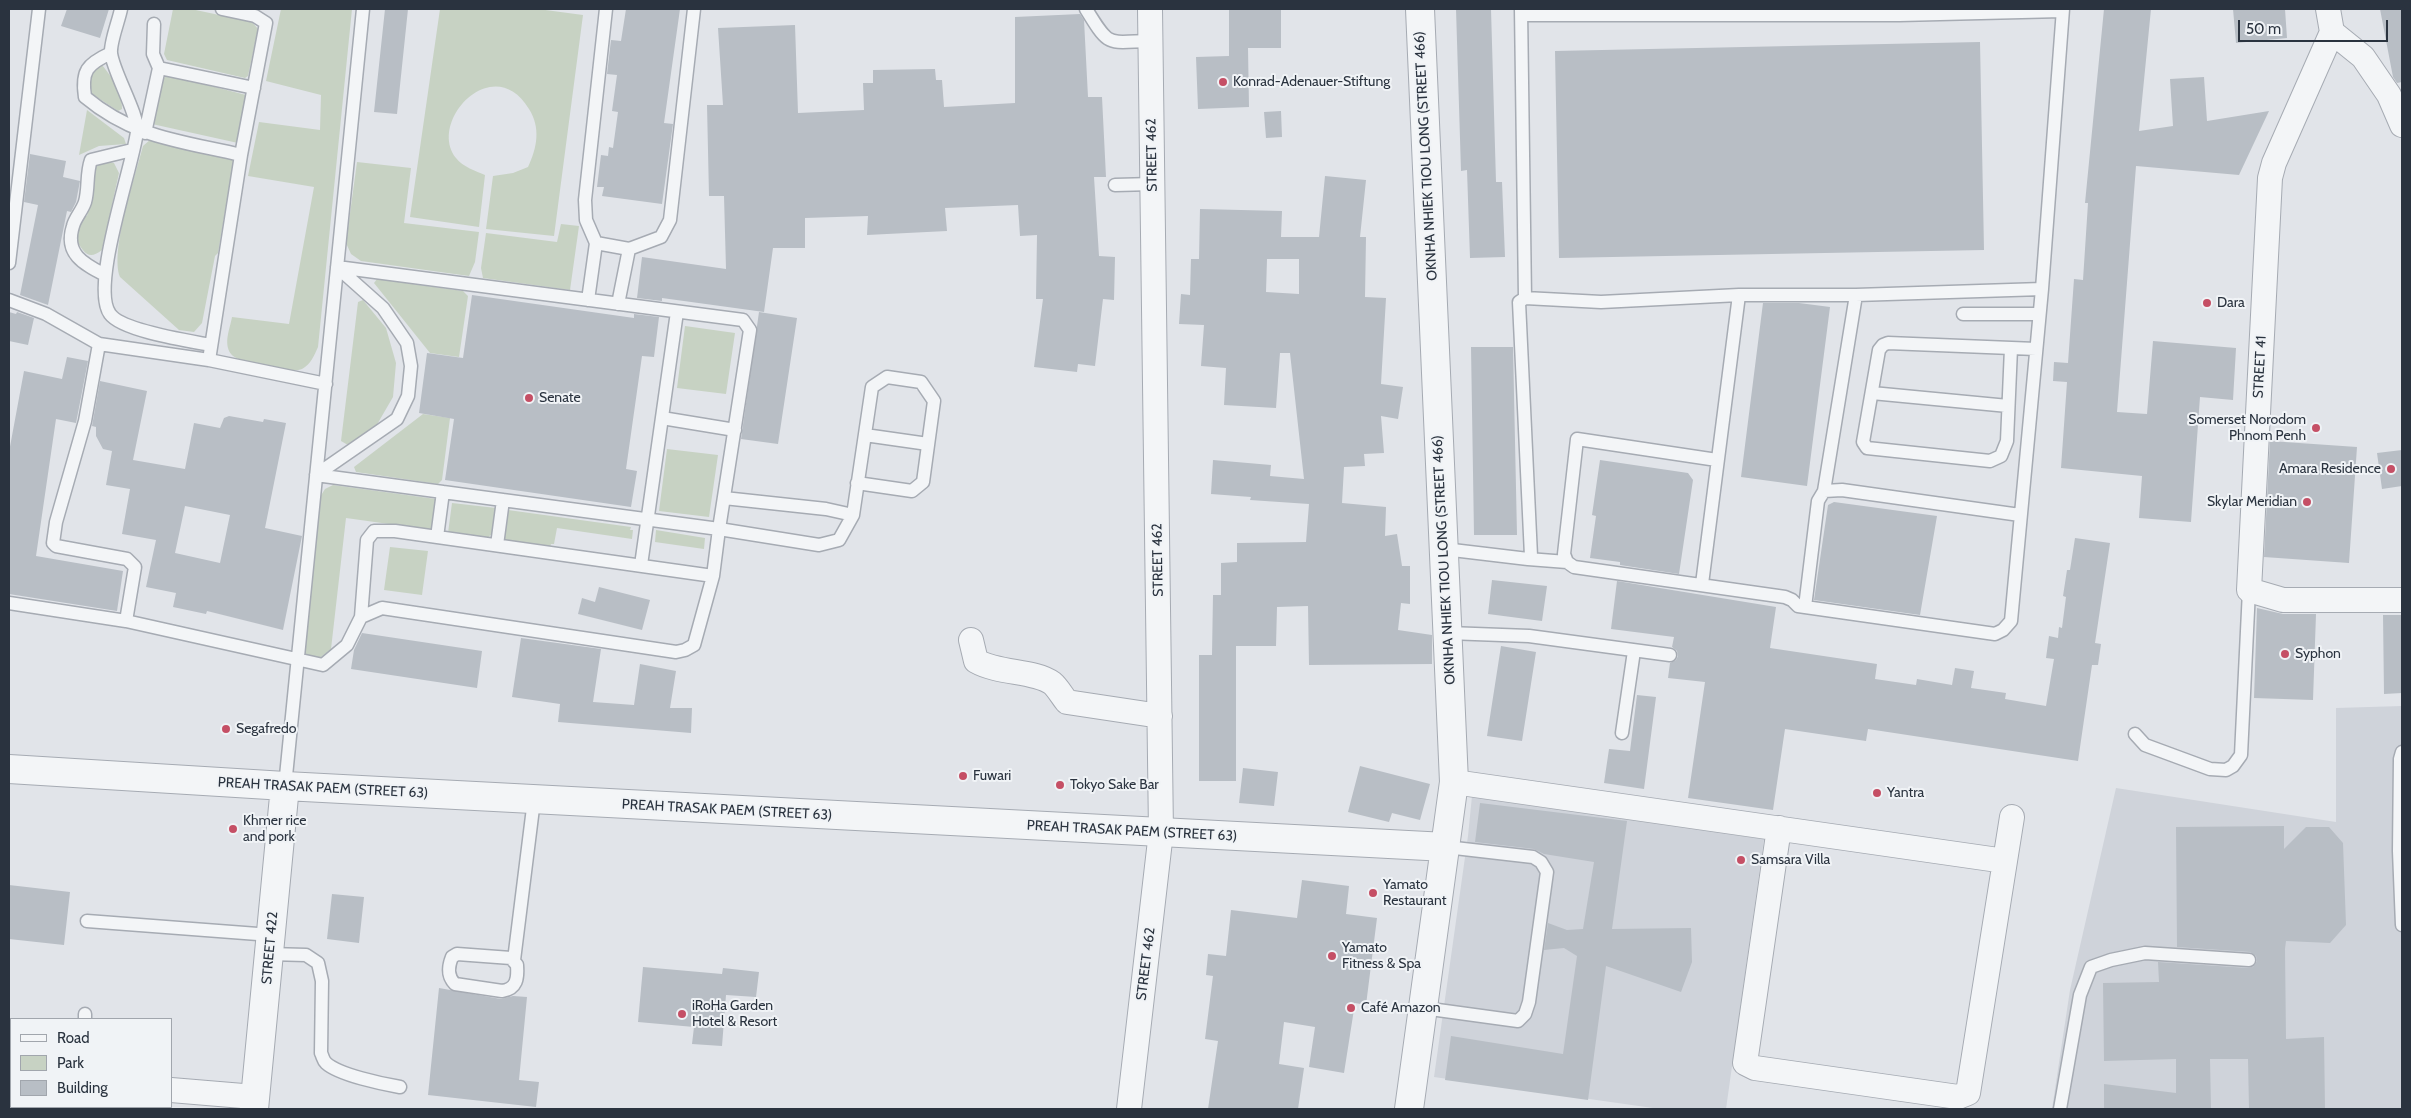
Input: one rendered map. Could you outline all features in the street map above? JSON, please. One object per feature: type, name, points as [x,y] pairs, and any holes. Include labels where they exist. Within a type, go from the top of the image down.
[{"type":"street","name":"STREET 462","points":[[1129,1109],[1162,832],[1150,9]]},
{"type":"street","name":"OKNHA NHIEK TIOU LONG (STREET 466)","points":[[1409,1109],[1454,782],[1420,9]]},
{"type":"street","points":[[2328,9],[2332,32],[2363,57],[2389,95],[2402,125]]},
{"type":"street","name":"STREET 41","points":[[2250,590],[2249,572],[2270,178],[2274,163],[2332,32]]},
{"type":"street","points":[[2250,590],[2283,600],[2402,600]]},
{"type":"street","points":[[971,640],[976,661],[988,668],[1044,679],[1053,684],[1067,702],[1160,716]]},
{"type":"street","name":"PREAH TRASAK PAEM (STREET 63)","points":[[9,769],[534,800],[1446,847]]},
{"type":"street","points":[[1454,782],[2005,861]]},
{"type":"street","name":"STREET 422","points":[[255,1103],[286,786]]},
{"type":"street","points":[[1779,828],[1745,1063],[1756,1068],[1958,1097],[1968,1093],[2012,816]]},
{"type":"street","points":[[172,1090],[255,1103]]},
{"type":"lane","points":[[9,263],[38,9]]},
{"type":"lane","points":[[122,9],[111,53],[141,132]]},
{"type":"lane","points":[[209,360],[241,155],[266,23],[255,16],[222,9]]},
{"type":"lane","points":[[286,786],[362,9]]},
{"type":"lane","points":[[588,300],[596,243],[586,220],[585,200],[606,9]]},
{"type":"lane","points":[[596,243],[629,249],[661,237],[670,220],[694,9]]},
{"type":"lane","points":[[1086,9],[1104,37],[1110,42],[1150,41]]},
{"type":"lane","points":[[1444,549],[1567,562],[1574,567],[1785,597],[1792,600],[1798,606],[1995,634],[2002,630],[2011,621],[2042,289],[2062,10],[1521,12],[1526,298]]},
{"type":"lane","points":[[154,24],[153,54],[159,68],[141,132],[132,150],[105,275],[105,299],[110,314],[123,324],[166,336],[211,345]]},
{"type":"lane","points":[[111,53],[99,58],[84,72],[82,80],[85,97],[121,123],[141,132],[241,155]]},
{"type":"lane","points":[[159,68],[254,88]]},
{"type":"lane","points":[[105,275],[83,264],[74,254],[70,240],[73,224],[83,207],[87,170],[91,160],[132,150]]},
{"type":"lane","points":[[1114,185],[1153,184]]},
{"type":"lane","points":[[618,304],[629,249]]},
{"type":"lane","points":[[337,267],[743,320],[750,330],[713,576],[694,645],[676,652],[583,636],[382,608],[361,617]]},
{"type":"lane","points":[[316,475],[397,418],[408,396],[411,366],[407,343],[383,308],[337,267]]},
{"type":"lane","points":[[1528,559],[1532,552],[1520,302],[1526,298],[1601,302],[1739,295],[1856,295],[2042,289]]},
{"type":"lane","points":[[1702,584],[1739,295]]},
{"type":"lane","points":[[1805,607],[1818,501],[1824,491],[1856,295]]},
{"type":"lane","points":[[9,300],[46,314],[99,344],[209,360],[326,384]]},
{"type":"lane","points":[[641,565],[677,312]]},
{"type":"lane","points":[[1963,314],[2039,314]]},
{"type":"lane","points":[[164,353],[166,336]]},
{"type":"lane","points":[[2011,348],[2007,441],[2002,456],[1990,461],[1980,460],[1867,448],[1863,442],[1882,345],[1888,343],[2036,349]]},
{"type":"lane","points":[[99,344],[84,421],[56,522],[53,543],[56,546],[126,559],[132,562],[136,567],[126,621]]},
{"type":"lane","points":[[316,475],[719,529],[819,545],[839,540],[853,515],[857,483],[872,387],[887,377],[922,382],[934,401],[923,482],[912,491],[857,483]]},
{"type":"lane","points":[[1872,393],[2008,406]]},
{"type":"lane","points":[[662,418],[735,430]]},
{"type":"lane","points":[[865,435],[928,444]]},
{"type":"lane","points":[[1567,562],[1564,554],[1577,440],[1717,460]]},
{"type":"lane","points":[[1824,491],[1842,490],[2020,515]]},
{"type":"lane","points":[[437,537],[443,492]]},
{"type":"lane","points":[[724,498],[826,509],[853,515]]},
{"type":"lane","points":[[497,545],[503,500]]},
{"type":"lane","points":[[9,603],[126,621],[323,665],[347,645],[361,617],[367,540],[374,531],[395,531],[713,576]]},
{"type":"lane","points":[[2135,734],[2145,744],[2210,769],[2226,770],[2233,766],[2241,755],[2250,590]]},
{"type":"lane","points":[[1448,633],[1529,636],[1670,655]]},
{"type":"lane","points":[[1622,733],[1634,651]]},
{"type":"lane","points":[[2402,752],[2400,758],[2402,925]]},
{"type":"lane","points":[[514,960],[458,954],[452,957],[449,964],[449,975],[455,984],[460,986],[509,990],[516,982],[518,975],[514,960],[534,800]]},
{"type":"lane","points":[[1423,1008],[1518,1021],[1525,1014],[1530,1002],[1548,872],[1541,862],[1533,857],[1446,847]]},
{"type":"lane","points":[[87,921],[270,944],[306,955],[318,963],[322,981],[321,1053],[324,1061],[330,1066],[369,1080],[400,1087]]},
{"type":"lane","points":[[2060,1109],[2080,995],[2091,967],[2111,960],[2145,953],[2249,960]]},
{"type":"shaded area","points":[[2402,706],[2402,1109],[2052,1109],[2070,990],[2116,788],[2336,822],[2336,708]]},
{"type":"shaded area","points":[[1472,796],[1764,839],[1726,1109],[1660,1109],[1434,1077]]},
{"type":"green space","points":[[173,9],[191,9],[252,22],[258,29],[248,76],[245,78],[167,60],[164,54]]},
{"type":"green space","points":[[281,9],[352,9],[318,347],[308,365],[296,370],[265,367],[236,358],[231,354],[227,341],[232,317],[289,324],[314,187],[248,176],[259,122],[320,130],[321,95],[266,81]]},
{"type":"green space","points":[[440,9],[538,9],[583,15],[554,236],[486,229],[493,176],[513,173],[528,167],[534,153],[536,138],[535,123],[529,109],[515,93],[499,87],[483,89],[469,98],[457,111],[450,126],[449,143],[456,158],[466,166],[485,175],[479,227],[410,217]]},
{"type":"green space","points":[[98,65],[102,65],[119,91],[122,109],[118,111],[86,90],[88,79]]},
{"type":"green space","points":[[172,76],[246,95],[238,143],[152,124],[162,81],[165,77]]},
{"type":"green space","points":[[87,110],[124,138],[126,144],[99,146],[79,155]]},
{"type":"green space","points":[[151,139],[234,158],[218,253],[215,256],[202,323],[194,332],[179,330],[120,277],[118,250],[125,213],[143,146]]},
{"type":"green space","points":[[106,161],[114,163],[119,173],[102,250],[90,255],[84,251],[76,240],[83,216],[87,216],[93,185],[92,169],[97,164]]},
{"type":"green space","points":[[357,162],[411,168],[404,223],[479,232],[475,262],[469,276],[361,261],[351,254],[346,243]]},
{"type":"green space","points":[[561,224],[579,226],[570,290],[483,278],[481,268],[486,233],[557,242]]},
{"type":"green space","points":[[377,279],[463,291],[468,296],[459,357],[430,353],[374,283]]},
{"type":"green space","points":[[363,300],[386,328],[396,363],[393,397],[375,428],[348,445],[341,441],[358,302]]},
{"type":"green space","points":[[685,326],[735,333],[726,394],[677,388]]},
{"type":"green space","points":[[423,414],[450,418],[442,480],[438,484],[356,472],[354,467]]},
{"type":"green space","points":[[667,449],[718,455],[709,517],[659,511]]},
{"type":"green space","points":[[333,485],[436,499],[438,502],[432,530],[346,518],[331,649],[321,657],[306,659],[304,657],[320,497],[325,489]]},
{"type":"green space","points":[[452,503],[496,508],[493,536],[490,535],[489,538],[448,533]]},
{"type":"green space","points":[[508,510],[631,527],[630,530],[633,530],[632,539],[557,528],[554,544],[551,544],[550,547],[504,541]]},
{"type":"green space","points":[[656,530],[705,538],[704,549],[655,542]]},
{"type":"green space","points":[[390,547],[428,551],[422,595],[384,590]]},
{"type":"building","points":[[67,9],[109,9],[100,38],[61,26]]},
{"type":"building","points":[[385,9],[408,9],[397,114],[374,112]]},
{"type":"building","points":[[626,9],[680,9],[664,123],[673,124],[662,204],[602,196],[604,187],[597,187],[601,155],[608,156],[609,147],[613,148],[618,112],[612,111],[617,75],[607,74],[611,40],[621,41]]},
{"type":"building","points":[[1229,9],[1281,9],[1281,48],[1248,48],[1249,107],[1198,109],[1196,57],[1229,56]]},
{"type":"building","points":[[1456,9],[1491,9],[1496,182],[1502,182],[1505,257],[1470,258],[1467,170],[1461,171]]},
{"type":"building","points":[[2104,9],[2151,9],[2139,131],[2173,126],[2170,79],[2204,77],[2207,121],[2269,111],[2239,175],[2136,166],[2117,412],[2147,414],[2153,341],[2236,348],[2233,400],[2200,397],[2191,522],[2139,518],[2142,476],[2061,468],[2067,382],[2053,381],[2054,362],[2068,363],[2074,279],[2083,280],[2088,203],[2085,203]]},
{"type":"building","points":[[2233,9],[2285,9],[2287,38],[2236,43]]},
{"type":"building","points":[[2380,9],[2402,9],[2402,82],[2397,83],[2393,77]]},
{"type":"building","points":[[1080,14],[1084,20],[1088,97],[1102,97],[1106,177],[1094,177],[1099,256],[1115,257],[1114,300],[1103,299],[1095,366],[1078,364],[1077,372],[1034,367],[1043,299],[1036,299],[1037,235],[1020,236],[1018,205],[945,208],[947,231],[867,235],[868,216],[805,218],[805,248],[773,248],[764,312],[662,298],[662,301],[637,298],[642,257],[726,269],[724,196],[709,196],[707,105],[723,105],[718,28],[795,25],[798,113],[864,110],[863,83],[873,83],[873,70],[935,69],[936,80],[942,80],[944,107],[1015,103],[1015,17]]},
{"type":"building","points":[[1980,42],[1984,250],[1559,258],[1555,51]]},
{"type":"building","points":[[1281,111],[1282,137],[1266,138],[1264,112]]},
{"type":"building","points":[[30,154],[66,161],[63,177],[80,181],[76,202],[71,212],[67,211],[48,305],[20,295],[38,205],[24,202]]},
{"type":"building","points":[[1325,176],[1366,180],[1360,237],[1366,237],[1365,297],[1386,298],[1381,384],[1403,387],[1398,419],[1381,416],[1384,453],[1364,454],[1365,466],[1344,467],[1342,503],[1386,507],[1385,536],[1397,534],[1402,566],[1410,566],[1410,604],[1401,603],[1398,630],[1432,635],[1432,664],[1309,665],[1308,606],[1277,607],[1276,646],[1236,646],[1236,781],[1199,781],[1199,655],[1212,655],[1213,595],[1221,595],[1221,563],[1237,562],[1237,543],[1306,542],[1309,504],[1250,500],[1251,497],[1211,494],[1213,460],[1271,465],[1270,476],[1304,479],[1290,353],[1280,353],[1276,408],[1224,405],[1226,368],[1201,366],[1204,325],[1179,324],[1181,294],[1190,295],[1191,259],[1199,259],[1200,209],[1282,211],[1281,237],[1319,237]],"holes":[[[1267,259],[1299,259],[1299,294],[1266,292]]]},
{"type":"building","name":"Senate","points":[[472,295],[634,318],[634,314],[659,317],[654,357],[642,356],[626,469],[637,471],[631,507],[445,480],[454,419],[419,413],[427,353],[463,358]]},
{"type":"building","points":[[1763,303],[1799,303],[1830,307],[1807,486],[1741,477]]},
{"type":"building","points":[[9,312],[16,314],[17,312],[34,318],[28,345],[9,341]]},
{"type":"building","points":[[759,312],[797,318],[778,444],[741,439]]},
{"type":"building","points":[[1471,347],[1513,347],[1517,535],[1474,535]]},
{"type":"building","points":[[67,357],[88,361],[76,423],[56,419],[36,556],[123,571],[117,611],[9,594],[9,452],[24,371],[62,379]]},
{"type":"building","points":[[100,381],[147,391],[133,460],[185,469],[194,423],[220,428],[224,418],[229,416],[263,422],[264,419],[286,423],[265,528],[302,536],[283,630],[207,611],[206,614],[173,607],[176,593],[146,587],[156,540],[122,534],[130,489],[106,485],[112,451],[103,449],[96,436],[96,427],[92,426]],"holes":[[[185,506],[230,515],[220,563],[175,553]]]},
{"type":"building","name":"Skylar Meridian","points":[[2270,441],[2357,447],[2349,563],[2264,557]]},
{"type":"building","name":"Amara Residence","points":[[2402,450],[2402,486],[2382,489],[2377,453]]},
{"type":"building","points":[[1600,460],[1688,473],[1693,480],[1679,574],[1620,565],[1620,562],[1590,558],[1596,516],[1592,515]]},
{"type":"building","points":[[1834,502],[1937,516],[1920,615],[1814,600],[1828,505]]},
{"type":"building","points":[[2075,538],[2110,543],[2095,643],[2101,644],[2098,665],[2092,665],[2078,761],[1868,729],[1866,741],[1785,729],[1773,810],[1688,798],[1705,682],[1668,678],[1670,663],[1676,660],[1678,656],[1677,651],[1672,647],[1674,637],[1611,629],[1617,581],[1776,607],[1770,648],[1877,664],[1875,679],[1916,685],[1917,679],[1952,685],[1955,668],[1974,671],[1971,688],[2006,693],[2005,699],[2046,706],[2054,659],[2046,658],[2049,636],[2058,638],[2059,627],[2062,628],[2066,597],[2063,596],[2067,570],[2070,570]]},
{"type":"building","points":[[1492,580],[1547,586],[1542,621],[1488,614]]},
{"type":"building","points":[[599,587],[650,600],[642,630],[578,614],[582,598],[595,602]]},
{"type":"building","name":"Syphon","points":[[2257,608],[2283,614],[2316,614],[2313,700],[2254,698]]},
{"type":"building","points":[[2383,615],[2402,615],[2402,693],[2384,694]]},
{"type":"building","points":[[362,633],[482,651],[477,688],[351,669],[354,650]]},
{"type":"building","points":[[521,638],[601,649],[593,702],[634,705],[640,664],[676,671],[670,708],[692,708],[691,733],[558,722],[560,704],[512,697]]},
{"type":"building","points":[[1501,646],[1536,652],[1522,741],[1487,736]]},
{"type":"building","points":[[1637,695],[1656,697],[1644,789],[1604,783],[1609,749],[1630,751]]},
{"type":"building","points":[[1360,766],[1430,784],[1420,820],[1392,813],[1389,822],[1348,812]]},
{"type":"building","points":[[1243,768],[1278,772],[1274,806],[1239,803]]},
{"type":"building","points":[[1480,803],[1627,821],[1612,929],[1691,928],[1692,962],[1681,992],[1606,966],[1588,1100],[1445,1080],[1451,1036],[1563,1054],[1577,956],[1564,948],[1544,950],[1548,923],[1567,930],[1583,929],[1594,862],[1544,854],[1534,849],[1475,842]]},
{"type":"building","points":[[2284,826],[2284,849],[2306,827],[2329,827],[2343,843],[2346,925],[2330,943],[2286,941],[2285,949],[2286,1039],[2324,1037],[2325,1109],[2249,1109],[2248,1059],[2210,1059],[2211,1109],[2104,1109],[2104,1084],[2176,1093],[2176,1059],[2104,1061],[2103,983],[2159,982],[2158,962],[2248,968],[2253,967],[2257,961],[2256,956],[2250,952],[2177,947],[2176,827]]},
{"type":"building","points":[[1302,880],[1349,886],[1346,914],[1377,918],[1366,1005],[1355,1003],[1344,1073],[1309,1067],[1315,1027],[1284,1022],[1279,1064],[1304,1068],[1298,1109],[1208,1109],[1218,1041],[1205,1039],[1213,976],[1206,975],[1208,954],[1226,956],[1231,910],[1297,918]]},
{"type":"building","points":[[9,885],[70,892],[64,945],[9,939]]},
{"type":"building","points":[[332,894],[364,897],[359,943],[327,939]]},
{"type":"building","name":"iRoHa Garden Hotel & Resort","points":[[643,967],[722,974],[723,968],[759,972],[756,997],[726,995],[722,1046],[692,1044],[694,1027],[638,1022]]},
{"type":"building","points":[[439,988],[501,999],[513,996],[527,997],[519,1080],[539,1082],[536,1107],[428,1095]]},
{"type":"place","name":"Konrad-Adenauer-Stiftung","points":[[1223,82]]},
{"type":"place","name":"Dara","points":[[2207,303]]},
{"type":"place","name":"Senate","points":[[529,398]]},
{"type":"place","name":"Somerset Norodom Phnom Penh","points":[[2316,428]]},
{"type":"place","name":"Amara Residence","points":[[2391,469]]},
{"type":"place","name":"Skylar Meridian","points":[[2307,502]]},
{"type":"place","name":"Syphon","points":[[2285,654]]},
{"type":"place","name":"Segafredo","points":[[226,729]]},
{"type":"place","name":"Fuwari","points":[[963,776]]},
{"type":"place","name":"Tokyo Sake Bar","points":[[1060,785]]},
{"type":"place","name":"Yantra","points":[[1877,793]]},
{"type":"place","name":"Khmer rice and pork","points":[[233,829]]},
{"type":"place","name":"Samsara Villa","points":[[1741,860]]},
{"type":"place","name":"Yamato Restaurant","points":[[1373,893]]},
{"type":"place","name":"Yamato Fitness & Spa","points":[[1332,956]]},
{"type":"place","name":"Café Amazon","points":[[1351,1008]]},
{"type":"place","name":"iRoHa Garden Hotel & Resort","points":[[682,1014]]}]
